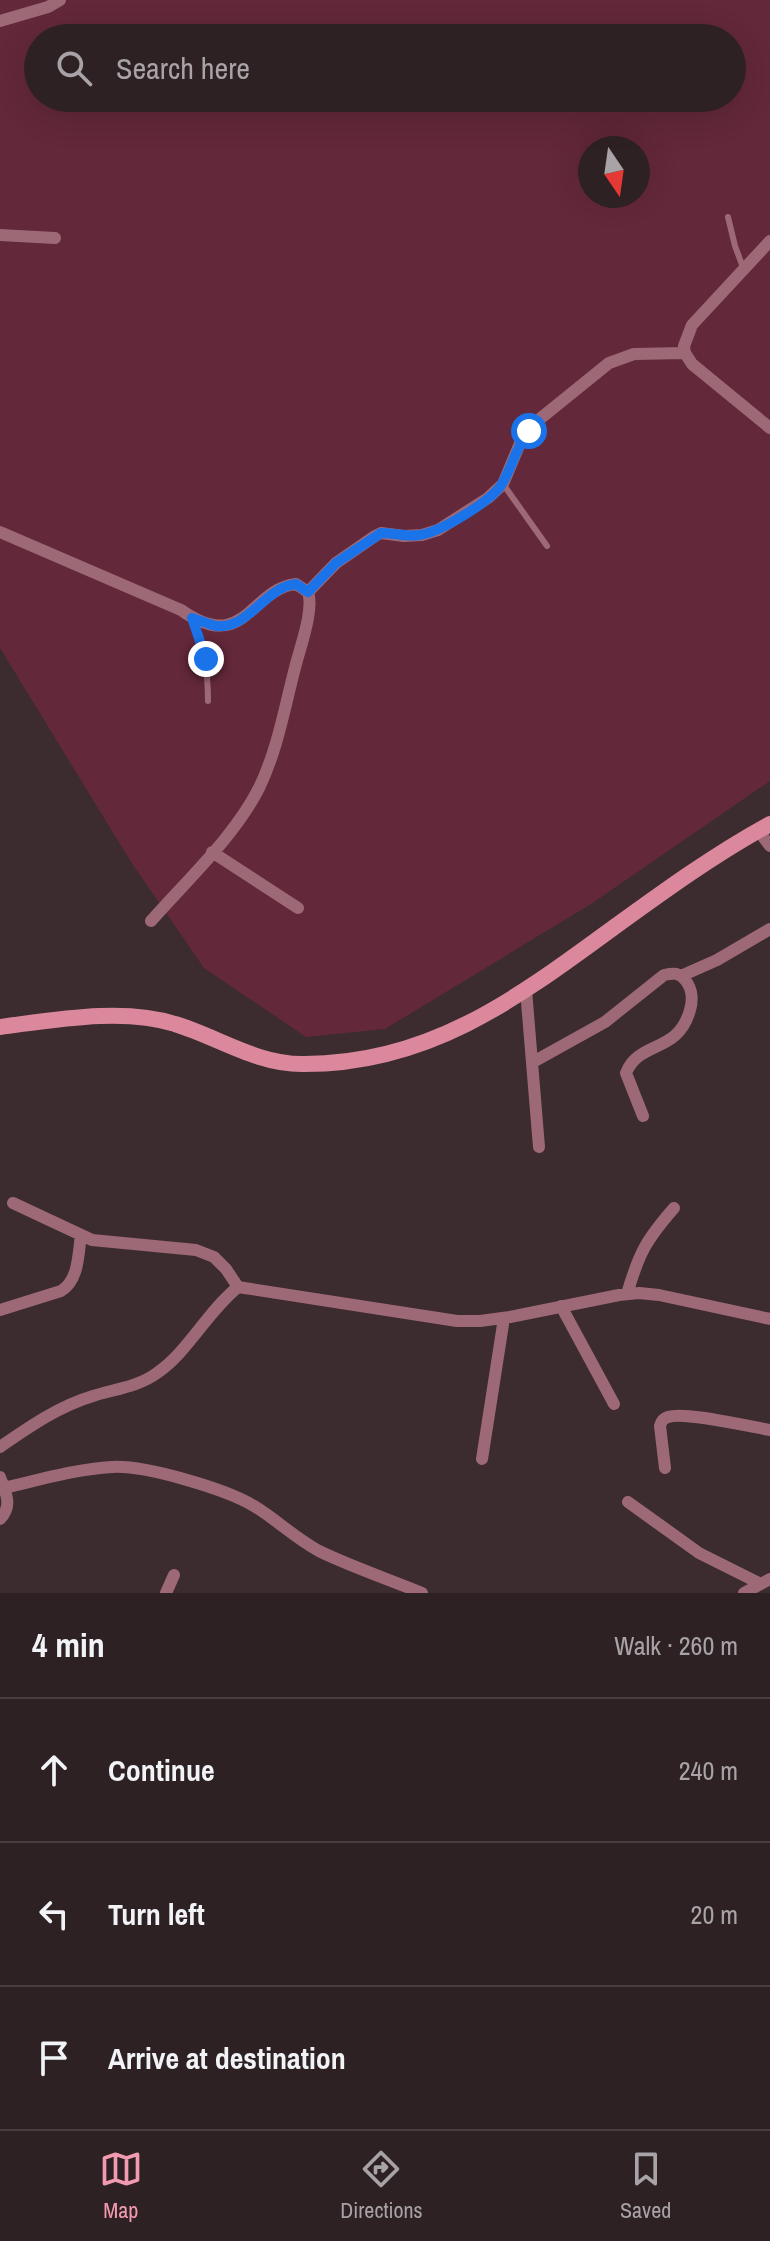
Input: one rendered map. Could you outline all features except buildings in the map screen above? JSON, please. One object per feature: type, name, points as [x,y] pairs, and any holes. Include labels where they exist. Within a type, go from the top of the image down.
[{"type":"main road","points":[[0,1027],[121,1016],[173,1023],[259,1058],[299,1065],[346,1062],[398,1052],[489,1014],[677,883],[764,827]]},
{"type":"street","points":[[0,21],[48,7],[60,0]]},
{"type":"street","points":[[0,235],[55,238]]},
{"type":"street","points":[[770,241],[692,325],[684,346],[692,364],[770,428]]},
{"type":"street","points":[[308,592],[336,563],[375,536],[387,533],[422,535],[438,530],[488,498],[503,484],[521,441],[536,422],[609,363],[634,354],[685,353]]},
{"type":"street","points":[[0,532],[181,610],[192,618],[218,626],[232,624],[250,613],[285,585],[296,584],[308,592],[310,605],[274,749],[260,786],[244,814],[151,921]]},
{"type":"street","points":[[764,827],[770,846]]},
{"type":"street","points":[[212,852],[298,908]]},
{"type":"street","points":[[681,976],[717,960],[770,929]]},
{"type":"street","points":[[533,1062],[605,1022],[664,975],[672,973],[681,976],[688,983],[691,993],[692,1005],[686,1025],[679,1034],[638,1057],[626,1073],[643,1116]]},
{"type":"street","points":[[526,990],[539,1147]]},
{"type":"street","points":[[13,1203],[92,1240],[196,1250],[214,1257],[238,1287]]},
{"type":"street","points":[[627,1294],[643,1247],[674,1208]]},
{"type":"street","points":[[0,1310],[61,1291],[70,1285],[81,1235]]},
{"type":"street","points":[[0,1447],[38,1421],[69,1405],[125,1388],[160,1372],[223,1298],[238,1287],[457,1321],[504,1318],[627,1294],[659,1295],[770,1319]]},
{"type":"street","points":[[561,1306],[614,1404]]},
{"type":"street","points":[[482,1459],[504,1318]]},
{"type":"street","points":[[665,1468],[660,1426],[667,1417],[699,1418],[770,1430]]},
{"type":"street","points":[[0,1519],[8,1511],[2,1483],[114,1467],[143,1469],[250,1503],[300,1541],[422,1593]]},
{"type":"street","points":[[628,1502],[699,1553],[763,1586]]},
{"type":"street","points":[[166,1593],[174,1575]]},
{"type":"street","points":[[744,1593],[763,1586]]},
{"type":"lane","points":[[728,217],[744,270]]},
{"type":"lane","points":[[503,484],[547,546]]},
{"type":"lane","points":[[192,618],[206,659],[208,701]]},
{"type":"shaded area","points":[[0,0],[770,0],[770,781],[591,904],[385,1029],[306,1037],[204,968],[131,862],[0,648]]},
{"type":"route","points":[[206,659],[192,618],[218,626],[232,624],[285,585],[296,584],[308,592],[336,563],[381,533],[422,535],[451,524],[498,490],[515,452],[529,431]]}]
